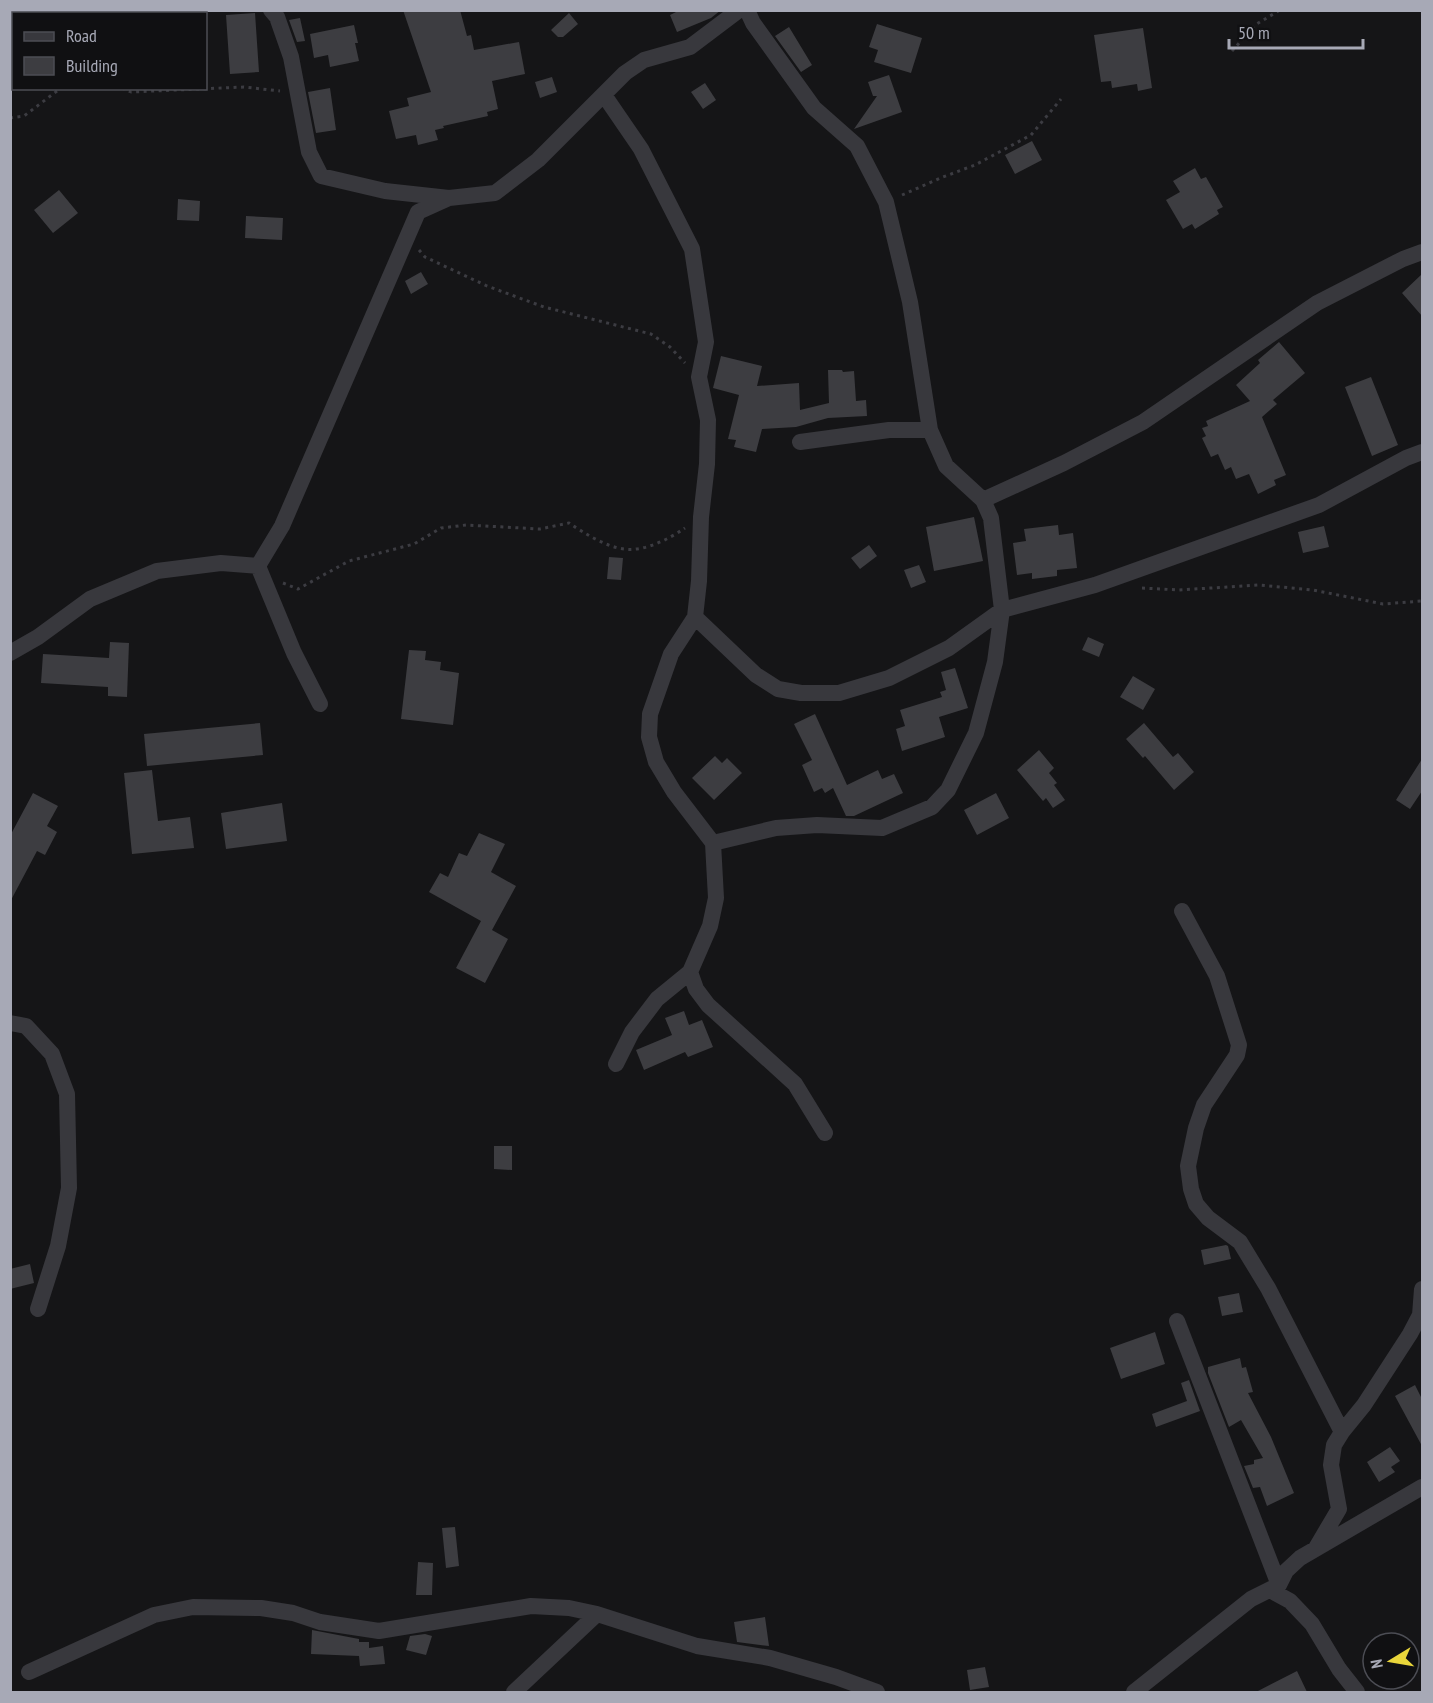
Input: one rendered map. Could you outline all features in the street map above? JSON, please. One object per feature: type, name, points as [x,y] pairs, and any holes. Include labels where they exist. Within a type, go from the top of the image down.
[{"type":"street","points":[[271,10],[277,17],[291,57],[309,152],[321,176],[385,190],[449,198],[495,193],[538,160],[625,73],[644,60],[690,47],[739,10]]},
{"type":"street","points":[[713,843],[776,828],[817,825],[882,828],[932,807],[948,790],[976,732],[996,662],[1002,610],[992,518],[983,500],[946,466],[930,430],[910,302],[886,202],[857,146],[814,108],[753,23],[747,10]]},
{"type":"street","points":[[604,95],[641,149],[692,249],[706,342],[699,377],[708,420],[707,464],[701,517],[699,581],[695,617],[671,654],[650,714],[649,737],[656,762],[674,792],[713,843],[716,898],[710,926],[690,972],[657,999],[632,1032],[616,1064]]},
{"type":"street","points":[[258,566],[282,526],[418,213],[449,198]]},
{"type":"street","points":[[983,500],[1064,463],[1143,422],[1317,303],[1422,252]]},
{"type":"street","points":[[800,442],[889,430],[930,430]]},
{"type":"street","points":[[695,617],[756,675],[778,689],[801,693],[838,693],[889,678],[949,648],[1002,610],[1095,585],[1319,505],[1406,458],[1422,452]]},
{"type":"street","points":[[11,653],[38,637],[90,599],[157,571],[221,563],[258,566]]},
{"type":"street","points":[[258,566],[294,653],[320,704]]},
{"type":"street","points":[[1182,911],[1217,976],[1239,1045],[1237,1055],[1204,1106],[1196,1128],[1188,1166],[1191,1189],[1196,1204],[1208,1218],[1240,1242],[1268,1288],[1342,1432]]},
{"type":"street","points":[[690,972],[696,989],[708,1005],[795,1084],[825,1133]]},
{"type":"street","points":[[10,1023],[26,1026],[52,1054],[67,1094],[69,1188],[58,1246],[38,1309]]},
{"type":"street","points":[[1314,1551],[1339,1509],[1331,1465],[1334,1445],[1364,1405],[1410,1334],[1420,1315],[1422,1288]]},
{"type":"street","points":[[1177,1320],[1274,1588],[1312,1624],[1339,1669],[1357,1692]]},
{"type":"street","points":[[1134,1692],[1251,1599],[1274,1588],[1286,1571],[1300,1558],[1422,1487]]},
{"type":"street","points":[[29,1672],[154,1615],[193,1607],[261,1608],[293,1612],[320,1622],[379,1631],[531,1606],[569,1608],[597,1614],[697,1646],[770,1658],[836,1677],[877,1692]]},
{"type":"street","points":[[514,1692],[597,1614]]},
{"type":"path","points":[[1232,51],[1255,25],[1280,10]]},
{"type":"path","points":[[207,89],[244,87],[296,93]]},
{"type":"path","points":[[10,118],[24,116],[58,90]]},
{"type":"path","points":[[126,90],[131,92],[176,90]]},
{"type":"path","points":[[886,202],[975,165],[1031,135],[1061,99]]},
{"type":"path","points":[[407,238],[425,257],[487,286],[544,307],[651,334],[670,347],[699,377]]},
{"type":"path","points":[[258,566],[279,582],[298,589],[349,561],[414,544],[441,528],[466,525],[540,529],[569,523],[590,538],[624,549],[643,548],[673,536],[701,517]]},
{"type":"path","points":[[1143,588],[1179,590],[1259,585],[1313,590],[1383,604],[1422,601]]},
{"type":"building","points":[[403,10],[460,10],[467,36],[471,35],[474,50],[519,42],[525,74],[492,81],[498,109],[487,112],[488,116],[443,126],[444,128],[435,130],[438,140],[418,145],[416,135],[396,139],[389,111],[409,106],[407,98],[431,92]]},
{"type":"building","points":[[680,10],[721,10],[711,18],[677,32],[670,15]]},
{"type":"building","points":[[255,13],[259,72],[230,74],[226,15]]},
{"type":"building","points":[[569,13],[578,24],[563,37],[558,37],[551,30]]},
{"type":"building","points":[[300,18],[305,41],[297,42],[289,20]]},
{"type":"building","points":[[877,24],[922,38],[911,73],[874,62],[878,50],[869,47]]},
{"type":"building","points":[[354,25],[359,61],[330,67],[328,55],[314,58],[310,34]]},
{"type":"building","points":[[789,27],[812,65],[801,72],[775,36]]},
{"type":"building","points":[[1143,28],[1152,88],[1138,91],[1137,84],[1112,88],[1111,81],[1101,82],[1094,35]]},
{"type":"building","points":[[889,75],[902,112],[854,129],[877,96],[873,96],[868,82]]},
{"type":"building","points":[[552,77],[557,92],[540,98],[535,82]]},
{"type":"building","points":[[705,83],[716,100],[703,109],[691,92]]},
{"type":"building","points":[[330,88],[336,130],[316,133],[308,92]]},
{"type":"building","points":[[1032,141],[1042,160],[1015,174],[1005,155]]},
{"type":"building","points":[[1195,168],[1201,179],[1206,177],[1223,207],[1217,210],[1219,214],[1195,229],[1192,224],[1183,229],[1166,200],[1180,192],[1173,181]]},
{"type":"building","points":[[59,190],[78,213],[53,233],[34,210]]},
{"type":"building","points":[[178,199],[200,201],[199,221],[177,220]]},
{"type":"building","points":[[246,216],[283,218],[282,240],[245,238]]},
{"type":"building","points":[[421,272],[428,284],[411,294],[405,281]]},
{"type":"building","points":[[1422,274],[1422,316],[1402,293]]},
{"type":"building","points":[[1279,342],[1305,373],[1273,400],[1277,404],[1262,417],[1286,475],[1274,480],[1276,485],[1258,494],[1249,474],[1236,479],[1231,467],[1225,470],[1218,454],[1211,457],[1202,438],[1206,436],[1202,428],[1208,426],[1206,421],[1250,401],[1236,385],[1260,363],[1258,360]]},
{"type":"building","points":[[721,356],[762,366],[757,386],[799,383],[800,410],[829,403],[828,370],[854,371],[856,401],[866,400],[867,416],[828,418],[796,427],[762,429],[756,452],[734,447],[736,440],[728,439],[739,395],[713,388]]},
{"type":"building","points":[[1371,377],[1398,445],[1372,456],[1345,387]]},
{"type":"building","points":[[974,517],[983,561],[934,571],[926,527]]},
{"type":"building","points":[[1058,525],[1059,535],[1073,533],[1077,568],[1057,570],[1057,576],[1032,579],[1032,573],[1017,575],[1013,543],[1026,541],[1024,529]]},
{"type":"building","points":[[1324,526],[1329,547],[1303,553],[1298,532]]},
{"type":"building","points":[[869,545],[877,556],[860,569],[851,558]]},
{"type":"building","points":[[609,557],[623,558],[621,580],[607,579]]},
{"type":"building","points":[[919,565],[926,582],[911,588],[904,570]]},
{"type":"building","points":[[1088,637],[1104,644],[1099,657],[1082,650]]},
{"type":"building","points":[[110,642],[129,643],[127,697],[108,696],[108,687],[41,683],[43,654],[109,658]]},
{"type":"building","points":[[409,650],[426,651],[425,660],[441,662],[440,670],[459,673],[453,725],[401,719]]},
{"type":"building","points":[[955,668],[968,708],[939,717],[945,737],[902,751],[896,729],[905,726],[900,710],[942,697],[940,692],[946,690],[941,672]]},
{"type":"building","points":[[1133,676],[1155,689],[1143,710],[1120,697]]},
{"type":"building","points":[[815,714],[847,785],[878,770],[882,779],[894,774],[903,793],[854,816],[846,816],[833,788],[825,793],[822,788],[814,792],[802,765],[812,760],[794,724]]},
{"type":"building","points":[[260,723],[263,755],[147,766],[144,734]]},
{"type":"building","points":[[1144,723],[1173,757],[1178,753],[1194,772],[1174,790],[1145,756],[1143,758],[1126,739]]},
{"type":"building","points":[[1039,750],[1054,768],[1049,773],[1057,783],[1054,785],[1065,800],[1053,808],[1046,798],[1043,801],[1017,770]]},
{"type":"building","points":[[715,756],[722,763],[727,758],[742,773],[714,800],[692,778]]},
{"type":"building","points":[[1422,759],[1422,791],[1410,809],[1396,800]]},
{"type":"building","points":[[152,770],[158,821],[190,817],[194,848],[132,854],[124,773]]},
{"type":"building","points":[[33,793],[58,806],[47,826],[57,832],[45,855],[37,851],[10,902],[10,836]]},
{"type":"building","points":[[996,793],[1009,818],[977,835],[964,810]]},
{"type":"building","points":[[282,803],[287,841],[226,849],[221,813]]},
{"type":"building","points":[[479,833],[505,844],[491,872],[516,886],[492,930],[508,939],[485,983],[456,968],[481,921],[429,892],[440,873],[448,877],[459,853],[467,856]]},
{"type":"building","points":[[684,1011],[689,1025],[702,1020],[713,1047],[688,1057],[685,1052],[644,1070],[636,1050],[672,1035],[665,1018]]},
{"type":"building","points":[[494,1146],[512,1146],[512,1170],[494,1169]]},
{"type":"building","points":[[1226,1245],[1231,1259],[1204,1265],[1201,1250]]},
{"type":"building","points":[[30,1264],[34,1283],[10,1289],[10,1269]]},
{"type":"building","points":[[1239,1293],[1243,1312],[1222,1316],[1218,1297]]},
{"type":"building","points":[[1155,1332],[1165,1364],[1121,1379],[1110,1348]]},
{"type":"building","points":[[1240,1358],[1242,1368],[1246,1367],[1253,1392],[1248,1393],[1271,1437],[1294,1493],[1267,1506],[1260,1487],[1253,1488],[1244,1466],[1254,1464],[1254,1460],[1263,1458],[1241,1420],[1229,1427],[1208,1373],[1208,1367]]},
{"type":"building","points":[[1189,1380],[1200,1411],[1156,1427],[1152,1414],[1187,1401],[1181,1383]]},
{"type":"building","points":[[1415,1385],[1422,1399],[1422,1446],[1395,1396]]},
{"type":"building","points":[[1390,1447],[1400,1461],[1391,1467],[1395,1472],[1379,1482],[1367,1462]]},
{"type":"building","points":[[455,1527],[459,1566],[446,1568],[442,1528]]},
{"type":"building","points":[[418,1562],[433,1563],[432,1595],[416,1595]]},
{"type":"building","points":[[765,1617],[769,1646],[737,1642],[734,1622]]},
{"type":"building","points":[[312,1630],[359,1639],[359,1642],[369,1642],[369,1648],[383,1646],[385,1664],[360,1666],[359,1656],[311,1654]]},
{"type":"building","points":[[425,1634],[432,1636],[426,1655],[406,1650],[410,1636]]},
{"type":"building","points":[[985,1667],[989,1687],[970,1690],[967,1670]]},
{"type":"building","points":[[1297,1671],[1307,1692],[1256,1692]]}]
